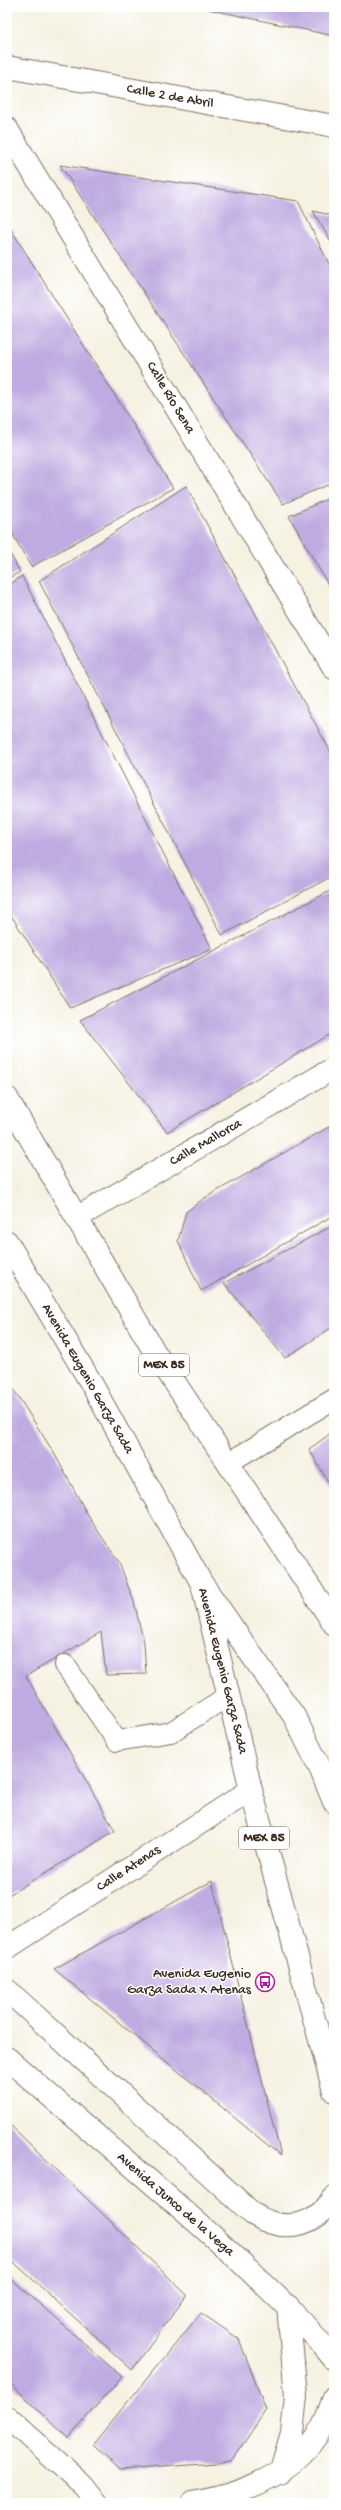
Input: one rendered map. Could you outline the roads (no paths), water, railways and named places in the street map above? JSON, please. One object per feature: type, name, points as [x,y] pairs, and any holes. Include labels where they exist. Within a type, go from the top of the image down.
[{"type":"main road","name":"Calle 2 de Abril","points":[[7,67],[334,126]]},
{"type":"main road","name":"Calle Río Sena","points":[[7,129],[334,668]]},
{"type":"main road","name":"Calle Mallorca","points":[[78,1217],[334,1068]]},
{"type":"main road","name":"MEX 85","points":[[7,1098],[78,1217],[154,1350],[334,1624]]},
{"type":"main road","name":"Avenida Eugenio Garza Sada","points":[[7,1242],[90,1380],[202,1584],[251,1790],[334,2091]]},
{"type":"main road","points":[[202,1584],[294,1716],[321,1770],[334,1802]]},
{"type":"main road","name":"Calle Atenas","points":[[7,1948],[251,1790]]},
{"type":"main road","points":[[7,1990],[253,2214],[266,2222],[280,2226],[295,2225],[311,2220],[326,2209],[334,2198]]},
{"type":"main road","name":"Avenida Junco de la Vega","points":[[7,2058],[203,2227],[288,2306],[314,2333],[334,2359]]},
{"type":"main road","points":[[280,2473],[292,2433],[296,2396],[288,2306]]},
{"type":"main road","points":[[192,2503],[248,2489],[280,2473],[308,2447],[324,2425],[334,2397]]},
{"type":"main road","points":[[7,2417],[83,2485],[97,2503]]},
{"type":"lane","points":[[228,1463],[334,1399]]},
{"type":"lane","points":[[65,1665],[117,1741],[171,1732],[228,1696]]},
{"type":"place","name":"Avenida Eugenio Garza Sada X Atenas","points":[[265,1982]]}]
